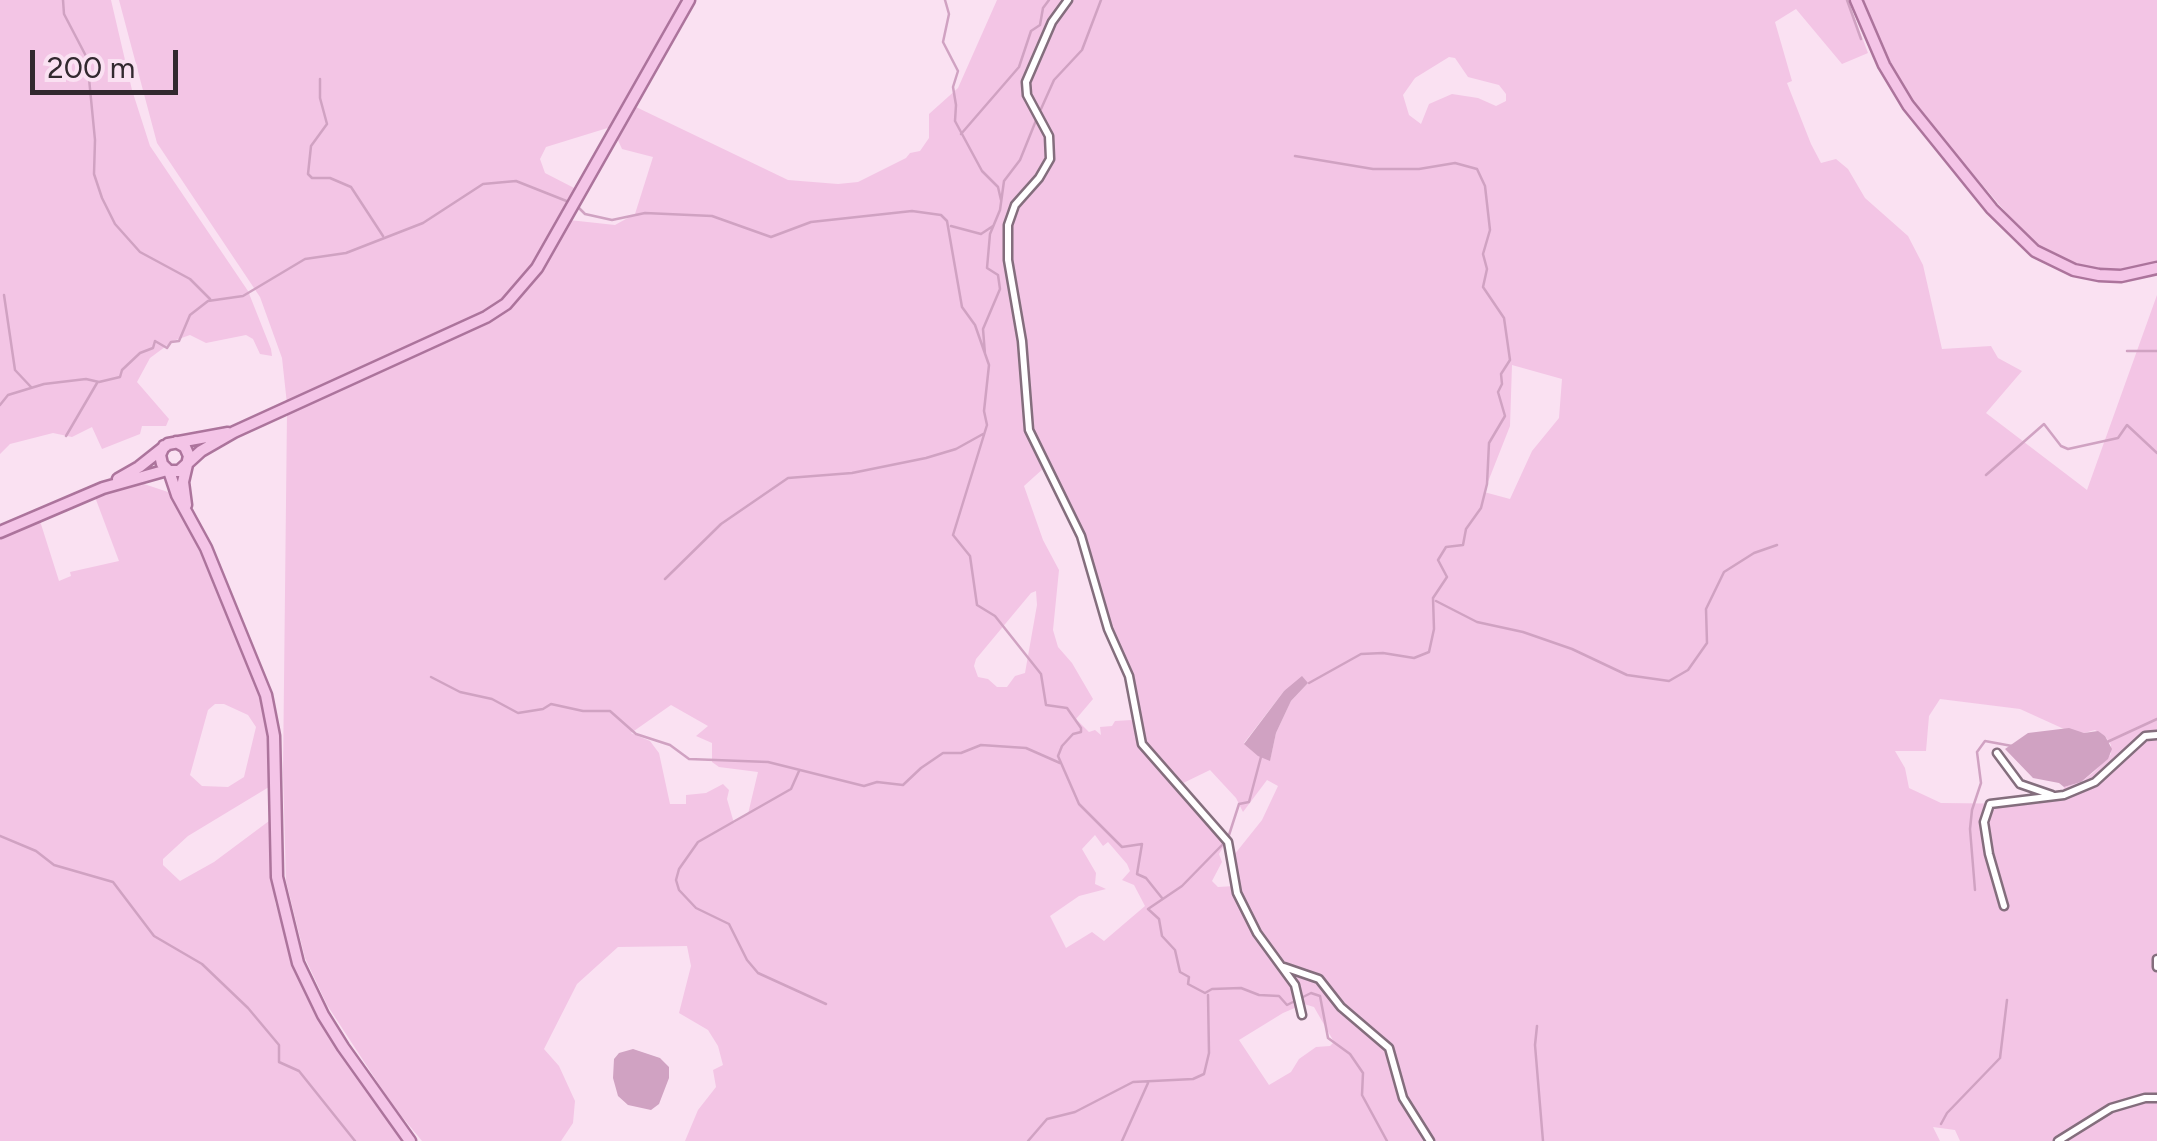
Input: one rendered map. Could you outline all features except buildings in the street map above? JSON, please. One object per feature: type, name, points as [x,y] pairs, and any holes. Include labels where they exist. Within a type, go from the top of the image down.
[{"type":"main road","points":[[102,488],[168,470],[179,471],[202,451],[234,432],[486,317],[512,298],[537,268],[690,0]]},
{"type":"main road","points":[[1856,0],[1884,65],[1908,105],[1992,209],[2035,252],[2074,270],[2099,275],[2121,276],[2157,268]]},
{"type":"main road","points":[[0,532],[102,488],[139,467],[164,446],[234,432]]},
{"type":"main road","points":[[176,442],[188,451],[183,482],[187,511]]},
{"type":"main road","points":[[164,446],[160,460],[234,614],[268,705],[274,736],[277,877],[294,952],[323,1016],[362,1078],[410,1141]]},
{"type":"main road","points":[[138,478],[162,483],[177,495]]},
{"type":"street","points":[[1068,0],[1052,22],[1026,82],[1029,99],[1049,136],[1050,159],[1015,205],[1008,225],[1008,260],[1022,341],[1029,430],[1081,536],[1106,624],[1129,676],[1142,744],[1228,842],[1237,893],[1252,924],[1282,966],[1299,998],[1302,1015]]},
{"type":"street","points":[[2004,906],[1989,854],[1985,812],[1990,804],[2064,795],[2095,782],[2130,746],[2145,736],[2157,735]]},
{"type":"street","points":[[1998,753],[2020,784],[2054,796]]},
{"type":"street","points":[[2157,959],[2157,967]]},
{"type":"street","points":[[1282,966],[1319,979],[1341,1007],[1388,1048],[1403,1098],[1430,1141]]},
{"type":"street","points":[[2058,1141],[2111,1108],[2157,1098]]},
{"type":"shaded area","points":[[0,0],[111,0],[150,146],[248,291],[271,349],[272,356],[260,354],[253,339],[246,335],[206,343],[190,335],[173,341],[150,358],[137,382],[169,419],[166,426],[142,426],[140,434],[102,449],[92,427],[72,437],[53,433],[10,444],[0,454]]},
{"type":"shaded area","points":[[119,0],[687,0],[614,126],[546,147],[540,159],[545,173],[578,190],[516,290],[491,310],[287,404],[282,358],[260,297],[157,143]]},
{"type":"shaded area","points":[[997,0],[1848,0],[1868,53],[1842,64],[1796,9],[1775,22],[1792,81],[1787,83],[1811,144],[1821,163],[1836,159],[1848,169],[1865,198],[1908,236],[1923,265],[1942,349],[1991,346],[1998,358],[2022,371],[1986,413],[2087,490],[2157,295],[2157,1141],[1960,1141],[1955,1130],[1933,1127],[1940,1141],[685,1141],[698,1110],[716,1087],[713,1070],[723,1065],[708,1030],[679,1013],[691,966],[687,946],[618,947],[577,984],[544,1049],[559,1066],[575,1101],[573,1123],[561,1141],[422,1141],[393,1106],[327,1005],[305,958],[286,881],[283,772],[287,412],[499,313],[532,282],[569,220],[615,225],[635,214],[653,157],[622,149],[617,138],[636,107],[788,180],[838,184],[858,182],[920,151],[929,138],[929,114],[958,88]],"holes":[[[1449,57],[1455,58],[1468,77],[1499,85],[1506,101],[1496,106],[1452,94],[1429,104],[1421,124],[1409,115],[1403,95],[1415,78]],[[1512,365],[1562,379],[1559,418],[1532,451],[1510,499],[1484,492],[1510,426]],[[1045,467],[1082,543],[1110,641],[1125,668],[1132,720],[1100,727],[1101,735],[1095,730],[1089,732],[1076,719],[1093,699],[1058,647],[1053,630],[1059,570],[1043,540],[1024,486]],[[1036,591],[1025,673],[1015,676],[1007,687],[997,687],[978,677],[976,659]],[[1308,683],[1291,701],[1276,733],[1270,760],[1244,743],[1284,691]],[[1940,699],[2020,709],[2064,729],[2084,733],[2095,730],[2111,745],[2111,754],[2081,782],[2064,787],[2063,795],[2052,800],[2032,804],[1941,803],[1909,788],[1905,768],[1895,751],[1926,751],[1929,716]],[[671,705],[708,726],[696,736],[712,743],[712,762],[719,767],[758,772],[748,814],[734,823],[727,799],[729,790],[723,784],[706,793],[686,795],[686,804],[670,804],[659,753],[650,741],[631,733]],[[1210,770],[1236,798],[1243,812],[1267,780],[1278,786],[1262,820],[1234,855],[1235,886],[1218,887],[1212,881],[1222,862],[1219,854],[1225,844],[1175,787]],[[1095,835],[1103,846],[1108,842],[1127,864],[1130,871],[1122,880],[1134,885],[1145,906],[1104,941],[1092,932],[1066,948],[1050,916],[1079,896],[1106,889],[1095,884],[1096,873],[1082,849]],[[1304,1004],[1314,1007],[1334,1042],[1316,1047],[1299,1059],[1291,1072],[1269,1085],[1239,1040],[1283,1013]]]},
{"type":"shaded area","points":[[1862,0],[2157,0],[2157,271],[2108,276],[2041,254],[2038,244],[2021,230],[1920,112],[1887,58]]},
{"type":"shaded area","points":[[141,483],[168,492],[191,532],[256,683],[268,738],[269,787],[188,836],[163,859],[163,865],[180,881],[214,862],[269,821],[275,902],[296,974],[315,1015],[402,1141],[0,1141],[0,538],[40,521],[59,581],[71,576],[70,572],[119,561],[95,497]],"holes":[[[215,704],[248,715],[256,727],[244,777],[228,787],[202,786],[190,775],[208,710]]]},
{"type":"shaded area","points":[[1302,676],[1308,683],[1291,701],[1276,733],[1270,761],[1258,756],[1244,744],[1284,691]]},
{"type":"shaded area","points":[[2069,728],[2084,733],[2098,731],[2112,749],[2108,759],[2081,782],[2064,787],[2033,778],[2005,749],[2028,733]]},
{"type":"shaded area","points":[[633,1049],[660,1058],[669,1067],[659,1104],[651,1110],[628,1105],[618,1096],[613,1078],[614,1059]]},
{"type":"waterway","points":[[63,0],[64,14],[87,58],[95,140],[94,174],[102,198],[115,224],[140,252],[190,279],[210,299]]},
{"type":"waterway","points":[[945,0],[949,14],[943,42],[958,71],[953,87],[955,121],[982,171],[998,187],[1001,200]]},
{"type":"waterway","points":[[961,134],[1019,67],[1031,31],[1040,25],[1049,0]]},
{"type":"waterway","points":[[1041,109],[1054,80],[1082,50],[1101,0]]},
{"type":"waterway","points":[[1847,0],[1861,39]]},
{"type":"waterway","points":[[320,79],[327,124],[311,146],[308,174],[351,187],[383,236]]},
{"type":"waterway","points":[[985,354],[983,329],[1000,289],[998,275],[987,268],[990,234],[1000,210],[1004,181],[1020,160],[1037,118]]},
{"type":"waterway","points":[[1295,156],[1373,169],[1419,169],[1455,163],[1477,169],[1485,186],[1490,230],[1483,254],[1487,269],[1483,287],[1504,318],[1510,360],[1501,374],[1498,392],[1505,416],[1489,443],[1487,484],[1481,508],[1466,529],[1463,545],[1446,547],[1438,560],[1447,577],[1433,598],[1434,629],[1429,652],[1414,658],[1361,654],[1309,683]]},
{"type":"waterway","points":[[0,405],[8,395],[44,384],[86,379],[99,382],[120,377],[122,370],[140,353],[153,348],[155,341],[167,348],[171,342],[179,341],[190,315],[208,301],[243,296],[305,259],[346,253],[423,223],[483,184],[516,181],[569,202]]},
{"type":"waterway","points":[[579,208],[585,214],[612,220],[645,213],[712,216],[771,237],[811,222],[912,211],[941,215],[947,221],[962,307],[975,325],[989,365],[984,411],[987,425],[953,535],[970,556],[977,605],[995,616],[1041,674],[1046,705],[1067,708],[1081,728],[1062,746],[1058,756],[1079,804],[1122,847],[1142,844],[1137,874],[1146,878],[1162,898]]},
{"type":"waterway","points":[[951,226],[981,234],[993,226]]},
{"type":"waterway","points":[[4,295],[15,370],[31,387]]},
{"type":"waterway","points":[[2127,351],[2157,351]]},
{"type":"waterway","points":[[66,436],[97,383]]},
{"type":"waterway","points":[[1986,475],[2044,424],[2068,449],[2118,438],[2127,425],[2157,453]]},
{"type":"waterway","points":[[665,579],[721,524],[788,478],[852,473],[926,458],[956,449],[983,434]]},
{"type":"waterway","points":[[1436,601],[1477,622],[1572,649],[1627,675],[1669,681],[1688,670],[1707,643],[1706,609],[1724,572],[1754,553],[1777,545]]},
{"type":"waterway","points":[[431,677],[518,713],[551,704],[583,711],[610,711],[636,734],[670,745],[689,759],[768,762],[864,786],[877,782],[903,785],[943,753],[961,753],[981,745],[1026,748],[1060,763]]},
{"type":"waterway","points":[[2105,743],[2157,719]]},
{"type":"waterway","points":[[1975,890],[1970,829],[1981,783],[1977,752],[1985,741],[2012,746]]},
{"type":"waterway","points":[[1229,835],[1239,804],[1249,802],[1262,753]]},
{"type":"waterway","points":[[799,771],[791,789],[698,842],[676,880],[679,890],[696,908],[729,924],[758,973],[826,1004]]},
{"type":"waterway","points":[[0,836],[36,851],[54,865],[113,882],[154,936],[202,964],[248,1008],[279,1045],[279,1062],[299,1071],[355,1141]]},
{"type":"waterway","points":[[1224,843],[1182,886],[1148,909],[1159,919],[1162,936],[1175,950],[1180,972],[1189,977],[1188,984],[1205,993],[1241,988],[1259,995],[1279,996],[1287,1005],[1311,993],[1320,996],[1328,1038],[1350,1054],[1363,1073],[1362,1095],[1387,1141]]},
{"type":"waterway","points":[[1028,1141],[1047,1119],[1075,1112],[1133,1082],[1193,1079],[1204,1074],[1209,1053],[1208,995]]},
{"type":"waterway","points":[[1941,1124],[2000,1058],[2007,1000]]},
{"type":"waterway","points":[[1537,1026],[1543,1141]]},
{"type":"waterway","points":[[1122,1141],[1148,1083]]}]
